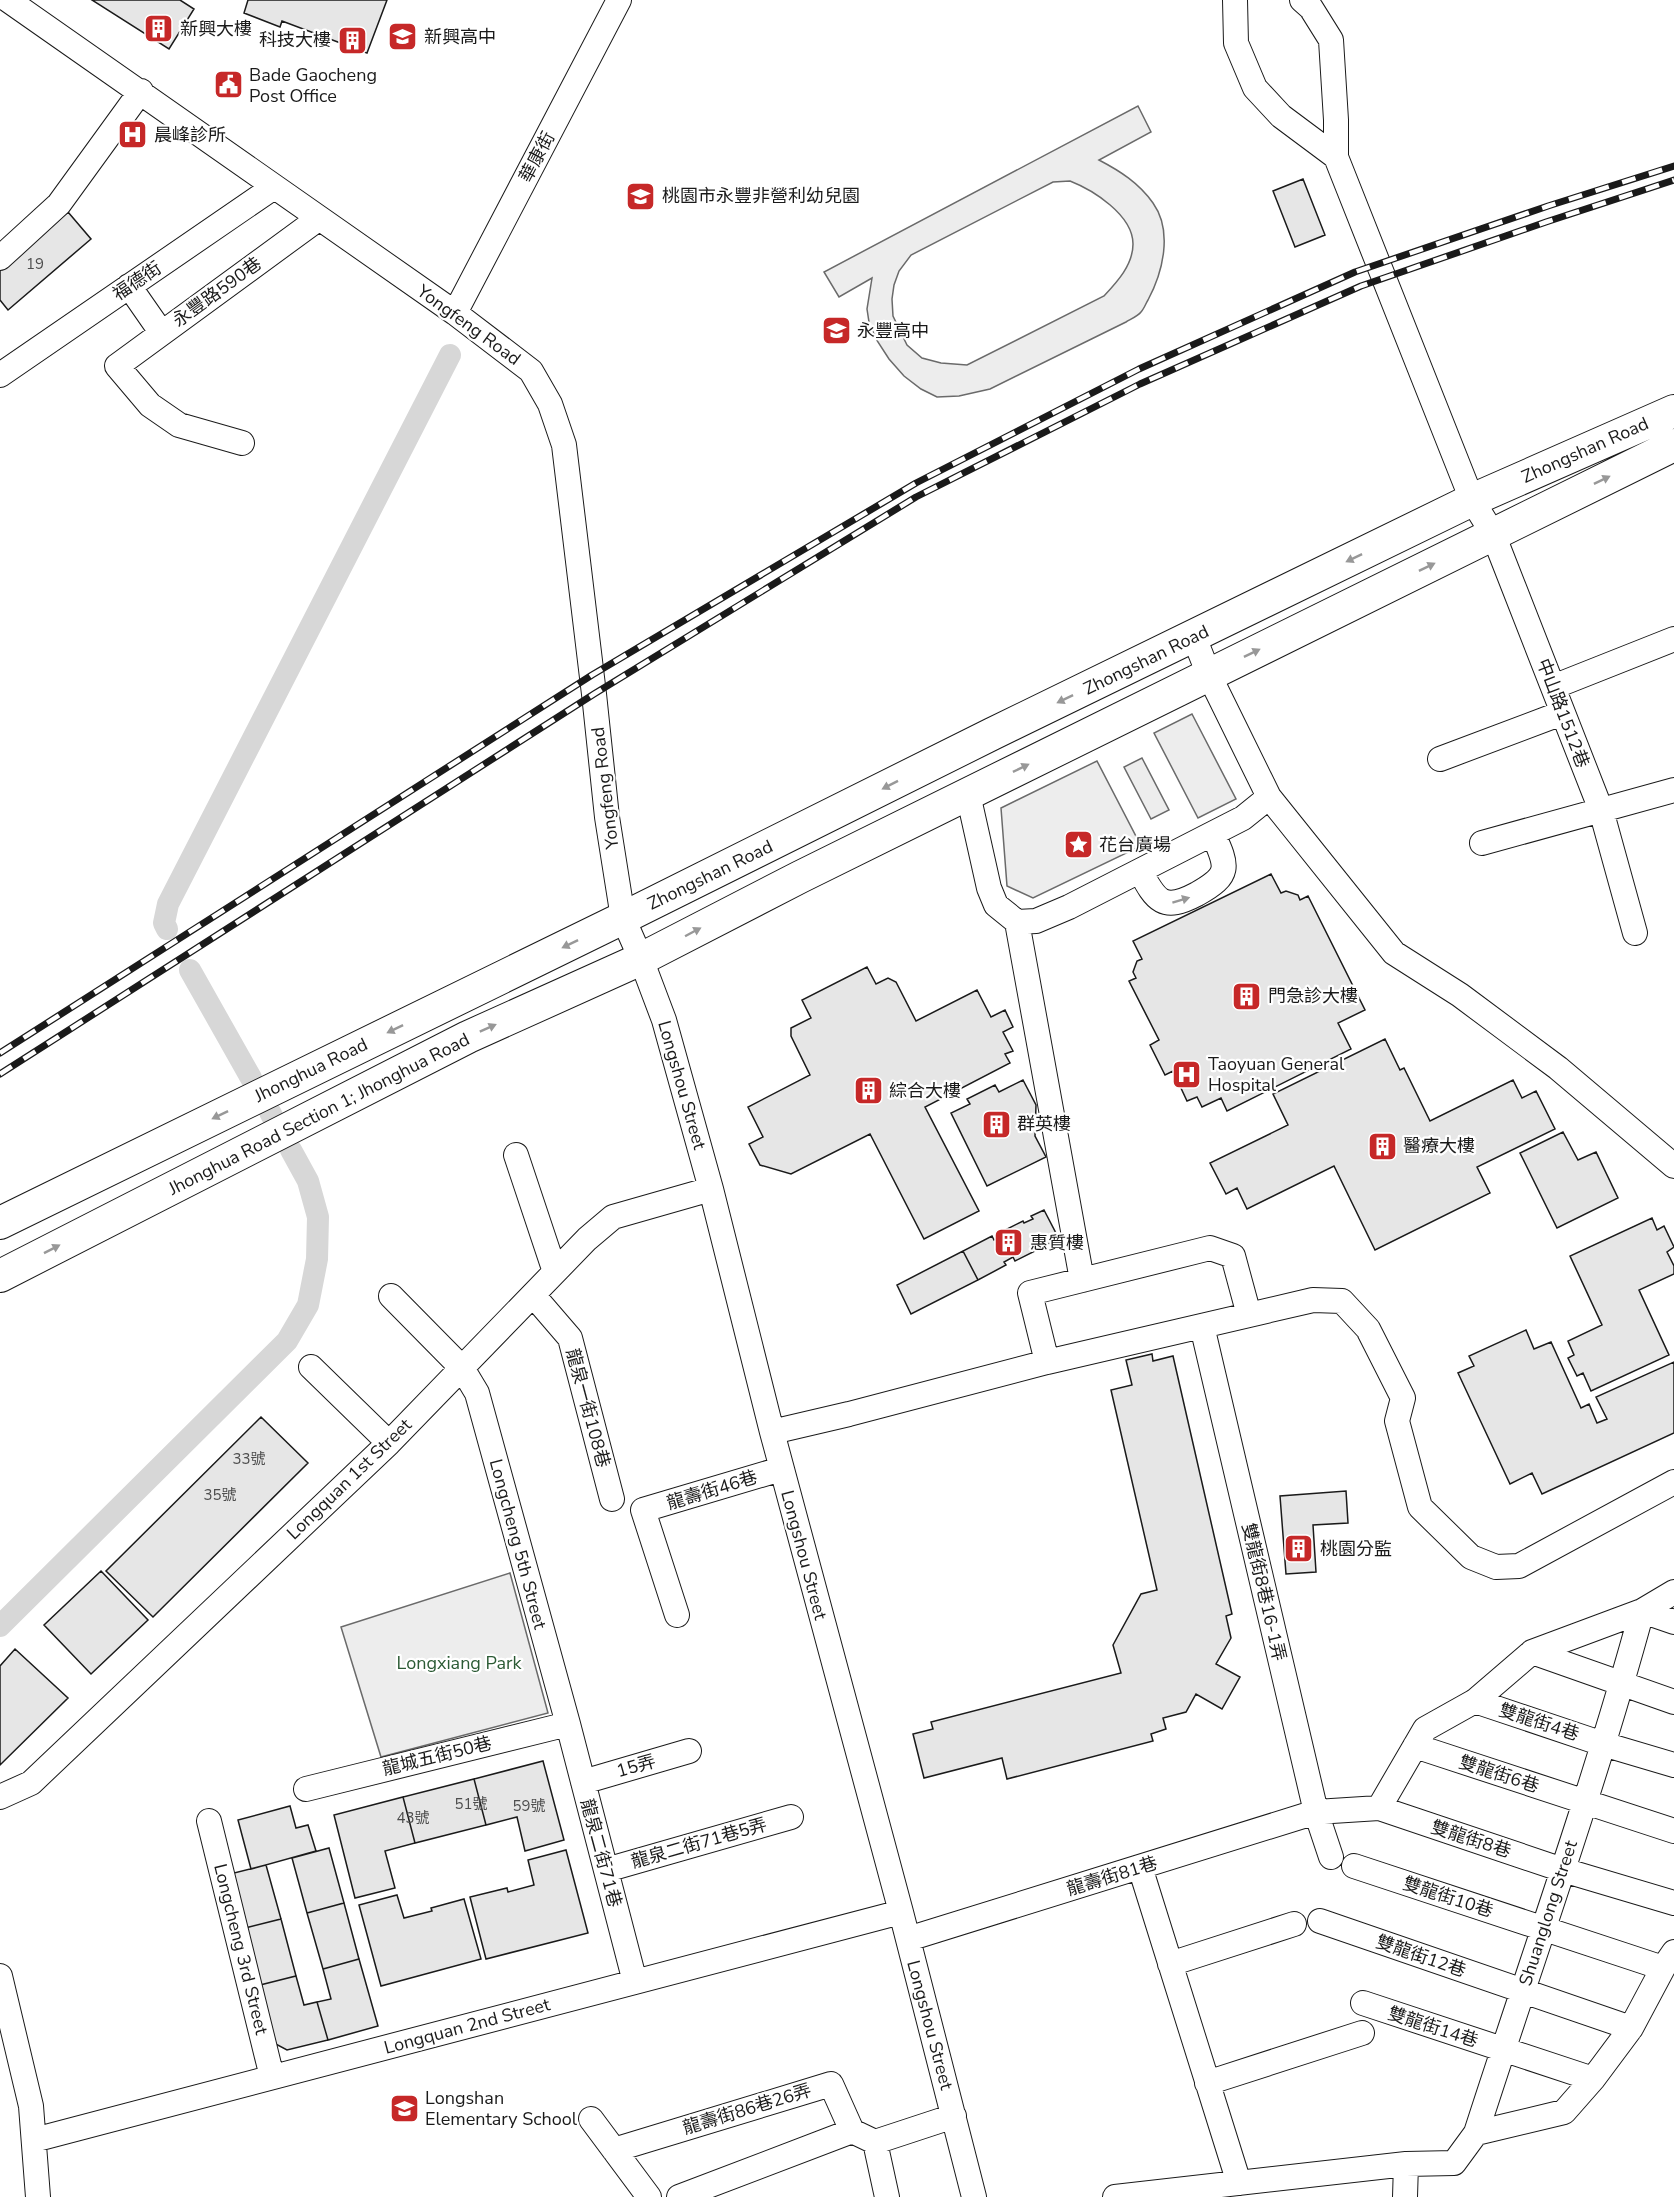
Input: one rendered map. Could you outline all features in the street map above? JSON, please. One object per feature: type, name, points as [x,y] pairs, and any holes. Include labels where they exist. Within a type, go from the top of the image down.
[{"type":"main road","name":"Zhongshan Road","points":[[623,918],[992,734],[1472,500],[1674,411]]},
{"type":"main road","name":"Zhongshan Road","points":[[641,959],[760,897],[1674,445]]},
{"type":"main road","name":"Jhonghua Road","points":[[0,1224],[623,918]]},
{"type":"main road","name":"Jhonghua Road Section 1; Jhonghua Road","points":[[0,1276],[468,1037],[641,959]]},
{"type":"street","name":"Yongfeng Road","points":[[8,0],[455,313],[531,371],[550,404],[564,445],[607,817],[623,918]]},
{"type":"street","name":"華康街","points":[[455,313],[619,0]]},
{"type":"street","points":[[1235,0],[1236,43],[1254,88],[1281,116],[1336,157]]},
{"type":"street","points":[[1302,0],[1311,8],[1331,40],[1336,157]]},
{"type":"street","points":[[0,258],[59,204],[141,92]]},
{"type":"street","name":"中山路1512巷","points":[[1336,157],[1472,500],[1493,534],[1601,810],[1635,933]]},
{"type":"street","name":"福德街","points":[[0,375],[274,188]]},
{"type":"street","name":"永豐路590巷","points":[[242,443],[178,425],[150,405],[117,366],[318,219]]},
{"type":"street","points":[[129,286],[161,332]]},
{"type":"street","points":[[1194,637],[1209,675],[1269,797],[1394,953],[1460,995],[1558,1068],[1674,1166]]},
{"type":"street","points":[[1553,687],[1674,639]]},
{"type":"street","points":[[1440,759],[1562,713]]},
{"type":"street","points":[[1482,843],[1674,790]]},
{"type":"street","points":[[968,794],[989,888],[996,905],[1017,922],[1082,1280]]},
{"type":"street","points":[[1017,922],[1036,921],[1140,871],[1243,818],[1269,797]]},
{"type":"street","points":[[1140,871],[1152,893],[1159,899],[1170,903],[1181,902],[1216,883],[1222,875],[1223,856],[1213,834]]},
{"type":"street","name":"Longshou Street","points":[[623,918],[664,1020],[711,1189],[781,1469],[901,1912],[974,2197]]},
{"type":"street","points":[[516,1155],[555,1272]]},
{"type":"street","name":"Longquan 1st Street","points":[[0,1797],[31,1783],[388,1443],[586,1239],[613,1217],[711,1189]]},
{"type":"street","points":[[1047,1362],[1030,1293],[1210,1248],[1233,1256],[1249,1315]]},
{"type":"street","name":"龍泉一街108巷","points":[[533,1295],[570,1338],[612,1499]]},
{"type":"street","name":"Longcheng 5th Street","points":[[391,1296],[462,1368],[477,1393],[568,1724]]},
{"type":"street","points":[[772,1432],[1047,1362],[1313,1300],[1342,1301],[1368,1329],[1403,1398],[1397,1421],[1420,1508],[1471,1557],[1496,1567],[1519,1566],[1674,1482]]},
{"type":"street","name":"雙龍街8巷16-1弄","points":[[1202,1326],[1316,1812],[1331,1857]]},
{"type":"street","points":[[312,1367],[388,1443]]},
{"type":"street","name":"龍壽街46巷","points":[[677,1615],[643,1510],[781,1469]]},
{"type":"street","points":[[1316,1812],[1379,1808],[1425,1729],[1474,1701],[1532,1652],[1642,1611],[1674,1592]]},
{"type":"street","points":[[1642,1611],[1674,1622]]},
{"type":"street","name":"Shuanglong Street","points":[[1406,2164],[1454,2163],[1476,2133],[1622,1685],[1642,1611]]},
{"type":"street","points":[[1532,1652],[1674,1702]]},
{"type":"street","name":"雙龍街4巷","points":[[1474,1701],[1602,1744],[1674,1765]]},
{"type":"street","name":"龍泉二街71巷","points":[[568,1724],[635,1982]]},
{"type":"street","name":"龍城五街50巷","points":[[306,1789],[568,1724]]},
{"type":"street","name":"雙龍街6巷","points":[[1415,1746],[1674,1831]]},
{"type":"street","name":"15弄","points":[[583,1782],[689,1751]]},
{"type":"street","name":"雙龍街8巷","points":[[1379,1808],[1563,1870],[1674,1903]]},
{"type":"street","name":"龍壽街81巷","points":[[908,1939],[1316,1812]]},
{"type":"street","name":"龍泉二街71巷5弄","points":[[606,1870],[791,1817]]},
{"type":"street","name":"Longcheng 3rd Street","points":[[209,1821],[272,2077]]},
{"type":"street","name":"雙龍街10巷","points":[[1354,1866],[1542,1928],[1669,1960]]},
{"type":"street","points":[[1140,1867],[1239,2183]]},
{"type":"street","name":"Longquan 2nd Street","points":[[34,2140],[901,1912]]},
{"type":"street","name":"雙龍街12巷","points":[[1320,1921],[1631,2028]]},
{"type":"street","points":[[1170,1964],[1294,1924]]},
{"type":"street","points":[[1476,2133],[1564,2112],[1593,2079],[1631,2028],[1669,1960]]},
{"type":"street","points":[[0,1976],[31,2106],[38,2197]]},
{"type":"street","name":"雙龍街14巷","points":[[1363,2003],[1593,2079]]},
{"type":"street","points":[[1207,2083],[1362,2033]]},
{"type":"street","name":"龍壽街86巷26弄","points":[[614,2150],[831,2084],[852,2131]]},
{"type":"street","points":[[679,2197],[852,2131],[875,2142],[954,2116]]},
{"type":"street","points":[[591,2119],[649,2197]]},
{"type":"street","points":[[875,2142],[886,2197]]},
{"type":"street","points":[[1126,2196],[1406,2164],[1405,2197]]},
{"type":"green space","points":[[1138,106],[1151,132],[1099,160],[1122,173],[1142,189],[1153,203],[1163,226],[1164,252],[1158,277],[1143,309],[1126,322],[990,389],[959,396],[937,397],[921,389],[904,376],[876,339],[869,322],[867,309],[872,278],[839,297],[824,272]],"holes":[[[1070,181],[1110,205],[1126,223],[1131,233],[1133,244],[1130,259],[1123,273],[1104,296],[967,365],[941,363],[922,358],[907,345],[893,316],[892,299],[899,271],[911,255],[1053,182]]]},
{"type":"green space","points":[[1192,714],[1236,799],[1198,818],[1154,733]]},
{"type":"green space","points":[[1142,758],[1169,810],[1151,819],[1124,767]]},
{"type":"green space","points":[[1097,761],[1141,846],[1033,898],[1007,886],[1001,808]]},
{"type":"green space","name":"Longxiang Park","points":[[510,1573],[548,1713],[381,1757],[341,1627]]},
{"type":"building","name":"新興大樓","points":[[92,0],[180,0],[194,9],[169,49]]},
{"type":"building","name":"科技大樓","points":[[248,0],[387,0],[367,53],[282,21],[280,27],[244,13]]},
{"type":"building","points":[[1303,179],[1325,235],[1295,247],[1273,191]]},
{"type":"building","points":[[68,212],[91,239],[8,310],[0,300],[0,270]]},
{"type":"building","name":"門急診大樓","points":[[1271,874],[1281,893],[1286,891],[1298,895],[1300,900],[1308,896],[1365,1010],[1338,1023],[1351,1049],[1227,1111],[1221,1098],[1202,1107],[1197,1097],[1187,1101],[1173,1071],[1165,1075],[1150,1045],[1159,1040],[1129,981],[1136,978],[1133,972],[1137,961],[1142,959],[1133,941]]},
{"type":"building","name":"綜合大樓","points":[[867,967],[876,984],[888,978],[896,982],[916,1021],[977,990],[991,1017],[1005,1010],[1013,1027],[1003,1032],[1013,1051],[1005,1054],[1010,1063],[925,1107],[979,1211],[924,1239],[870,1134],[791,1174],[760,1165],[749,1144],[763,1137],[748,1107],[810,1075],[791,1036],[791,1028],[811,1018],[802,1000]]},
{"type":"building","name":"醫療大樓","points":[[1385,1039],[1400,1070],[1404,1068],[1430,1121],[1513,1080],[1522,1098],[1536,1091],[1555,1129],[1477,1167],[1490,1193],[1375,1250],[1334,1166],[1247,1209],[1237,1188],[1226,1194],[1210,1163],[1288,1125],[1273,1094]]},
{"type":"building","name":"群英樓","points":[[1023,1080],[1036,1105],[1035,1136],[1046,1157],[987,1186],[951,1113],[970,1104],[967,1099],[995,1085],[999,1092]]},
{"type":"building","points":[[1563,1132],[1578,1160],[1596,1152],[1618,1198],[1557,1228],[1520,1153]]},
{"type":"building","name":"惠質樓","points":[[1044,1210],[1059,1239],[1046,1245],[1044,1241],[1034,1246],[1037,1250],[1015,1261],[1013,1257],[1004,1262],[1006,1265],[978,1280],[963,1251],[992,1236],[994,1240],[1001,1236],[999,1233],[1023,1221],[1024,1223],[1033,1219],[1031,1216]]},
{"type":"building","points":[[1652,1218],[1657,1230],[1664,1226],[1674,1247],[1667,1252],[1674,1266],[1674,1274],[1639,1290],[1669,1355],[1591,1391],[1583,1373],[1577,1376],[1568,1358],[1574,1355],[1568,1341],[1602,1325],[1570,1256]]},
{"type":"building","points":[[963,1251],[978,1280],[911,1314],[897,1285]]},
{"type":"building","points":[[1526,1330],[1534,1349],[1551,1342],[1581,1408],[1589,1404],[1597,1423],[1607,1419],[1596,1397],[1674,1362],[1674,1433],[1542,1494],[1532,1473],[1510,1484],[1458,1373],[1474,1366],[1469,1356]]},
{"type":"building","points":[[1152,1354],[1153,1361],[1173,1356],[1232,1614],[1226,1616],[1231,1638],[1216,1664],[1240,1677],[1222,1709],[1196,1694],[1186,1712],[1163,1718],[1166,1729],[1151,1734],[1153,1741],[1007,1779],[1002,1758],[924,1778],[913,1734],[933,1729],[931,1722],[1121,1673],[1113,1645],[1141,1594],[1157,1590],[1111,1390],[1132,1385],[1126,1360]]},
{"type":"building","points":[[261,1417],[308,1463],[153,1617],[106,1571]]},
{"type":"building","name":"桃園分監","points":[[1346,1491],[1348,1523],[1313,1525],[1316,1572],[1286,1574],[1280,1496]]},
{"type":"building","points":[[101,1571],[148,1620],[91,1674],[44,1625]]},
{"type":"building","points":[[15,1649],[68,1698],[0,1765],[0,1666]]},
{"type":"building","points":[[543,1761],[564,1840],[525,1851],[517,1817],[486,1825],[474,1779]]},
{"type":"building","points":[[474,1779],[486,1825],[415,1843],[403,1797]]},
{"type":"building","points":[[403,1797],[415,1843],[385,1851],[395,1888],[355,1898],[334,1815]]},
{"type":"building","points":[[290,1806],[296,1828],[308,1825],[316,1851],[251,1869],[238,1820]]},
{"type":"building","points":[[329,1848],[344,1903],[307,1913],[292,1858]]},
{"type":"building","points":[[566,1850],[588,1933],[486,1959],[470,1897],[507,1888],[508,1892],[534,1885],[528,1860]]},
{"type":"building","points":[[266,1865],[281,1919],[241,1929],[226,1875]]},
{"type":"building","points":[[397,1895],[404,1918],[464,1899],[481,1959],[381,1986],[359,1905]]},
{"type":"building","points":[[344,1903],[359,1959],[323,1969],[307,1913]]},
{"type":"building","points":[[281,1919],[296,1976],[256,1986],[241,1929]]},
{"type":"building","points":[[359,1959],[378,2026],[328,2040],[317,2002],[331,1999],[323,1969]]},
{"type":"building","points":[[296,1976],[304,2005],[317,2002],[328,2040],[287,2050],[270,2041],[256,1986]]},
{"type":"waterway","points":[[167,929],[164,923],[168,904],[450,355]]},
{"type":"waterway","points":[[190,970],[251,1078]]},
{"type":"waterway","points":[[270,1112],[272,1116]]},
{"type":"waterway","points":[[0,1626],[287,1341],[308,1305],[317,1259],[318,1217],[308,1181],[291,1150]]},
{"type":"railway","points":[[0,1053],[592,675],[916,483],[1139,369],[1355,272],[1674,166]]},
{"type":"railway","points":[[0,1074],[594,694],[916,497],[1140,384],[1361,286],[1674,180]]},
{"type":"place","name":"新興大樓","points":[[159,29]]},
{"type":"place","name":"新興高中","points":[[403,37]]},
{"type":"place","name":"科技大樓","points":[[352,40]]},
{"type":"place","name":"Bade Gaocheng Post Office","points":[[228,85]]},
{"type":"place","name":"晨峰診所","points":[[133,135]]},
{"type":"place","name":"桃園市永豐非營利幼兒園","points":[[641,196]]},
{"type":"place","name":"永豐高中","points":[[836,331]]},
{"type":"place","name":"花台廣場","points":[[1078,845]]},
{"type":"place","name":"門急診大樓","points":[[1247,996]]},
{"type":"place","name":"Taoyuan General Hospital","points":[[1187,1074]]},
{"type":"place","name":"綜合大樓","points":[[868,1091]]},
{"type":"place","name":"群英樓","points":[[996,1124]]},
{"type":"place","name":"醫療大樓","points":[[1382,1146]]},
{"type":"place","name":"惠質樓","points":[[1009,1243]]},
{"type":"place","name":"桃園分監","points":[[1299,1549]]},
{"type":"place","name":"Longshan Elementary School","points":[[404,2108]]}]
